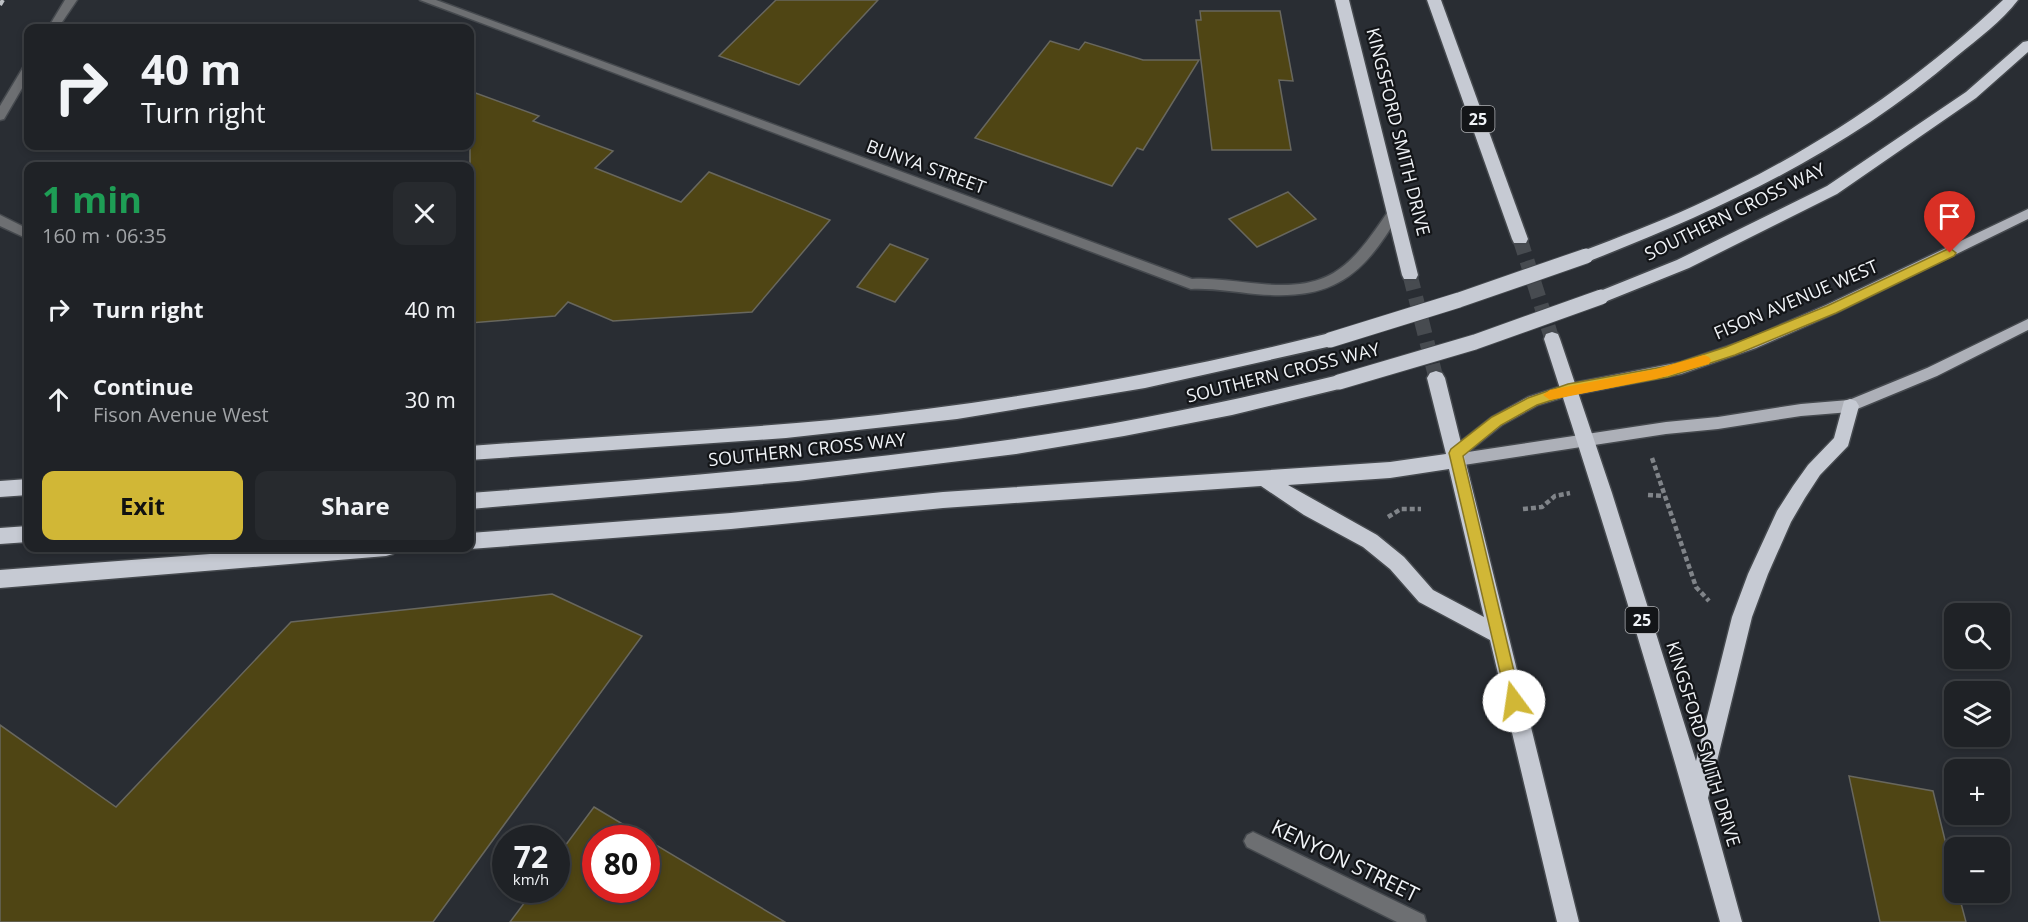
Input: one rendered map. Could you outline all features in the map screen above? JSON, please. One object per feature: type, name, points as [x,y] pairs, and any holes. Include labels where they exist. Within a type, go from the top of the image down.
[{"type":"highway","name":"KINGSFORD SMITH DRIVE","points":[[1342,0],[1410,275]]},
{"type":"highway","name":"25","points":[[1434,0],[1520,239]]},
{"type":"highway","name":"SOUTHERN CROSS WAY","points":[[474,453],[831,427],[986,407],[1171,376],[1267,356],[1410,317],[1497,289],[1586,256],[1700,210],[1785,167],[1865,118],[1938,67],[2011,0]]},
{"type":"highway","name":"SOUTHERN CROSS WAY","points":[[474,501],[844,470],[979,453],[1186,419],[1339,382],[1475,342],[1601,297],[1683,264],[1832,190],[1971,95],[2028,45]]},
{"type":"highway","name":"KINGSFORD SMITH DRIVE","points":[[1552,339],[1586,440],[1697,799],[1731,922]]},
{"type":"highway","points":[[1436,378],[1568,922]]},
{"type":"highway","points":[[1697,799],[1734,645],[1750,596],[1770,546],[1794,501],[1814,470],[1842,441],[1850,406]]},
{"type":"highway","points":[[474,541],[731,521],[943,500],[1390,470],[1456,457]]},
{"type":"highway","points":[[1263,478],[1311,509],[1370,541],[1397,563],[1426,596],[1497,634]]},
{"type":"highway","points":[[0,489],[24,487]]},
{"type":"highway","points":[[0,536],[24,534]]},
{"type":"highway","points":[[0,579],[336,552]]},
{"type":"main road","name":"FISON AVENUE WEST","points":[[1456,457],[1509,413],[1533,401],[1568,390],[1675,370],[1751,344],[1831,309],[2028,214]]},
{"type":"main road","points":[[1456,457],[1801,410],[1850,406],[1932,372],[2028,324]]},
{"type":"street","points":[[56,24],[71,0]]},
{"type":"street","name":"BUNYA STREET","points":[[426,0],[1191,284],[1282,292],[1318,289],[1335,281],[1359,261],[1394,213]]},
{"type":"street","points":[[0,116],[24,76]]},
{"type":"street","points":[[0,220],[24,232]]},
{"type":"street","name":"KENYON STREET","points":[[1253,841],[1417,922]]},
{"type":"path","points":[[1650,452],[1696,587],[1709,601]]},
{"type":"path","points":[[1523,509],[1542,507],[1555,496],[1571,493]]},
{"type":"path","points":[[1648,495],[1664,496]]},
{"type":"path","points":[[1400,503],[1401,509]]},
{"type":"path","points":[[1386,518],[1401,509],[1421,510]]},
{"type":"building","points":[[776,0],[878,0],[799,85],[719,56]]},
{"type":"building","points":[[1200,11],[1280,11],[1293,81],[1279,80],[1291,150],[1212,150],[1196,20],[1201,20]]},
{"type":"building","points":[[1050,41],[1079,50],[1085,42],[1143,60],[1199,60],[1143,150],[1137,148],[1112,186],[975,138]]},
{"type":"building","points":[[474,92],[539,116],[533,121],[613,151],[595,168],[681,202],[709,172],[830,220],[752,312],[613,321],[568,302],[555,316],[474,323],[474,162],[470,162],[470,150],[474,150]]},
{"type":"building","points":[[1288,192],[1316,219],[1257,247],[1229,219]]},
{"type":"building","points":[[890,244],[928,259],[895,302],[857,287]]},
{"type":"building","points":[[552,594],[642,636],[504,825],[492,825],[492,841],[433,922],[0,922],[0,725],[116,807],[291,622]]},
{"type":"building","points":[[1849,776],[1933,791],[1944,837],[1944,903],[1961,903],[1966,922],[1880,922]]},
{"type":"building","points":[[594,807],[624,825],[582,825],[582,903],[660,903],[660,847],[785,922],[510,922],[524,903],[570,903],[570,839]]},
{"type":"tunnel","points":[[1520,239],[1552,339]]},
{"type":"tunnel","points":[[1410,275],[1436,378]]},
{"type":"railway","points":[[0,5],[3,0]]},
{"type":"slow traffic","points":[[1550,395],[1656,374],[1704,360]]},
{"type":"route","points":[[1514,701],[1455,453],[1497,421],[1533,401],[1568,390],[1688,366],[1751,344],[1950,253]]}]
